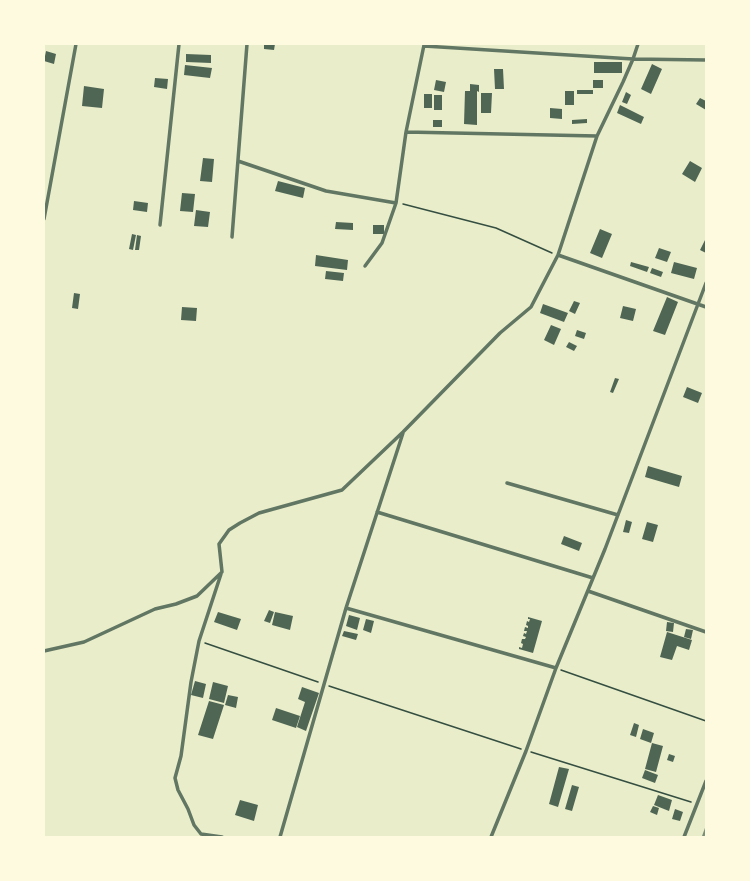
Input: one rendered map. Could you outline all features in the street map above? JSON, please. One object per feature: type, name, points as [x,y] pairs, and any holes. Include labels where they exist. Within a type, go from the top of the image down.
[{"type":"street","points":[[44,219],[76,44]]},
{"type":"street","points":[[160,225],[179,44]]},
{"type":"street","points":[[232,237],[247,44]]},
{"type":"street","points":[[222,837],[201,834],[197,829],[178,790],[175,778],[180,756],[191,682],[200,641],[222,572],[219,544],[230,530],[259,513],[342,490],[403,432],[500,333],[532,307],[558,255],[597,136],[633,59],[638,44]]},
{"type":"street","points":[[365,266],[382,243],[396,203],[406,132],[424,45],[633,59],[706,60]]},
{"type":"street","points":[[406,132],[597,136]]},
{"type":"street","points":[[238,161],[326,191],[396,203]]},
{"type":"street","points":[[558,255],[706,307]]},
{"type":"street","points":[[491,837],[526,751],[556,668],[618,515],[706,283]]},
{"type":"street","points":[[280,837],[346,608],[403,432]]},
{"type":"street","points":[[507,483],[618,515]]},
{"type":"street","points":[[377,512],[593,578]]},
{"type":"street","points":[[44,651],[84,642],[155,609],[197,596],[222,572]]},
{"type":"street","points":[[588,591],[706,632]]},
{"type":"street","points":[[346,608],[556,668]]},
{"type":"street","points":[[684,837],[706,781]]},
{"type":"path","points":[[396,203],[431,210],[496,228],[532,245],[558,255]]},
{"type":"path","points":[[200,641],[526,751],[697,804]]},
{"type":"path","points":[[556,668],[706,721]]},
{"type":"building","points":[[264,44],[275,44],[274,50],[264,49]]},
{"type":"building","points":[[46,51],[56,54],[54,64],[44,61]]},
{"type":"building","points":[[186,54],[211,55],[211,63],[186,62]]},
{"type":"building","points":[[594,62],[622,62],[622,73],[594,73]]},
{"type":"building","points":[[652,64],[662,69],[651,94],[641,89]]},
{"type":"building","points":[[185,65],[212,68],[210,78],[184,75]]},
{"type":"building","points":[[494,69],[503,69],[504,89],[495,89]]},
{"type":"building","points":[[155,78],[168,79],[167,89],[154,87]]},
{"type":"building","points":[[436,80],[446,82],[444,92],[434,90]]},
{"type":"building","points":[[593,80],[603,80],[603,88],[593,88]]},
{"type":"building","points":[[470,84],[479,85],[479,92],[477,91],[477,125],[464,124],[465,91],[470,91]]},
{"type":"building","points":[[84,86],[104,89],[102,108],[82,106]]},
{"type":"building","points":[[577,90],[593,90],[593,94],[577,94]]},
{"type":"building","points":[[565,91],[574,91],[574,105],[565,105]]},
{"type":"building","points":[[626,92],[631,95],[627,104],[622,102]]},
{"type":"building","points":[[481,93],[492,93],[491,113],[481,113]]},
{"type":"building","points":[[424,94],[432,94],[432,108],[424,108]]},
{"type":"building","points":[[434,95],[442,95],[442,110],[434,110]]},
{"type":"building","points":[[700,98],[706,101],[706,110],[696,104]]},
{"type":"building","points":[[620,105],[644,117],[641,124],[617,113]]},
{"type":"building","points":[[550,108],[562,109],[562,119],[550,118]]},
{"type":"building","points":[[587,119],[587,123],[572,124],[572,120]]},
{"type":"building","points":[[433,120],[442,120],[442,127],[433,127]]},
{"type":"building","points":[[203,158],[214,159],[212,182],[200,181]]},
{"type":"building","points":[[690,161],[702,168],[695,182],[682,174]]},
{"type":"building","points":[[278,181],[305,188],[303,198],[275,191]]},
{"type":"building","points":[[182,193],[195,194],[193,212],[180,211]]},
{"type":"building","points":[[134,201],[148,203],[147,212],[133,210]]},
{"type":"building","points":[[196,210],[210,212],[208,227],[194,226]]},
{"type":"building","points":[[336,222],[353,223],[353,230],[335,229]]},
{"type":"building","points":[[373,225],[384,225],[384,234],[373,234]]},
{"type":"building","points":[[600,229],[612,234],[602,258],[590,253]]},
{"type":"building","points":[[132,234],[136,235],[133,250],[129,249]]},
{"type":"building","points":[[137,235],[141,236],[139,250],[135,250]]},
{"type":"building","points":[[706,238],[706,253],[700,250]]},
{"type":"building","points":[[659,248],[671,252],[667,262],[655,258]]},
{"type":"building","points":[[316,255],[348,260],[347,270],[315,266]]},
{"type":"building","points":[[631,262],[649,267],[647,272],[630,266]]},
{"type":"building","points":[[674,262],[697,268],[694,279],[671,273]]},
{"type":"building","points":[[652,268],[663,272],[661,277],[650,273]]},
{"type":"building","points":[[326,271],[344,273],[343,281],[325,279]]},
{"type":"building","points":[[74,293],[80,294],[78,309],[72,308]]},
{"type":"building","points":[[667,297],[678,302],[665,335],[653,331]]},
{"type":"building","points":[[574,301],[580,303],[575,314],[569,311]]},
{"type":"building","points":[[543,304],[568,313],[564,322],[540,313]]},
{"type":"building","points":[[623,306],[636,309],[633,321],[620,318]]},
{"type":"building","points":[[182,307],[197,308],[196,321],[181,320]]},
{"type":"building","points":[[551,325],[561,329],[554,345],[544,340]]},
{"type":"building","points":[[577,330],[586,333],[584,339],[575,336]]},
{"type":"building","points":[[569,342],[577,346],[574,351],[566,347]]},
{"type":"building","points":[[615,378],[619,379],[613,393],[610,392]]},
{"type":"building","points":[[687,387],[702,393],[698,403],[683,397]]},
{"type":"building","points":[[648,466],[682,476],[679,487],[645,477]]},
{"type":"building","points":[[626,520],[632,522],[629,533],[623,532]]},
{"type":"building","points":[[647,522],[658,525],[653,542],[642,539]]},
{"type":"building","points":[[564,536],[582,543],[579,551],[561,544]]},
{"type":"building","points":[[269,610],[274,612],[270,623],[264,621]]},
{"type":"building","points":[[218,612],[241,619],[237,630],[214,622]]},
{"type":"building","points":[[275,612],[293,616],[290,630],[272,625]]},
{"type":"building","points":[[349,615],[360,618],[357,630],[346,626]]},
{"type":"building","points":[[528,617],[542,621],[533,653],[519,649],[519,647],[522,648],[522,639],[525,639],[526,637],[523,636],[527,631],[524,631],[525,627],[528,628],[526,625],[527,621],[529,622],[530,619],[528,619]]},
{"type":"building","points":[[366,619],[374,621],[371,633],[363,630]]},
{"type":"building","points":[[667,622],[674,623],[673,632],[666,631]]},
{"type":"building","points":[[686,629],[693,630],[691,639],[684,637]]},
{"type":"building","points":[[344,631],[358,634],[356,640],[342,636]]},
{"type":"building","points":[[667,632],[692,640],[689,650],[677,646],[672,660],[660,657]]},
{"type":"building","points":[[195,681],[206,684],[203,698],[191,695]]},
{"type":"building","points":[[213,682],[228,686],[224,703],[209,699]]},
{"type":"building","points":[[302,687],[319,693],[306,731],[297,727],[305,702],[298,699]]},
{"type":"building","points":[[228,695],[238,697],[236,708],[225,705]]},
{"type":"building","points":[[209,701],[224,705],[213,739],[198,735]]},
{"type":"building","points":[[276,708],[300,716],[296,728],[272,720]]},
{"type":"building","points":[[634,723],[639,725],[636,737],[630,735]]},
{"type":"building","points":[[643,729],[654,733],[651,743],[640,739]]},
{"type":"building","points":[[652,743],[663,746],[656,772],[645,769]]},
{"type":"building","points":[[669,754],[675,756],[673,762],[667,760]]},
{"type":"building","points":[[559,767],[569,769],[558,807],[549,804]]},
{"type":"building","points":[[645,770],[658,775],[655,783],[642,778]]},
{"type":"building","points":[[572,785],[579,787],[572,811],[565,809]]},
{"type":"building","points":[[658,795],[672,800],[669,811],[654,805]]},
{"type":"building","points":[[240,800],[258,805],[254,821],[235,815]]},
{"type":"building","points":[[653,806],[659,808],[657,815],[650,812]]},
{"type":"building","points":[[675,809],[683,812],[680,821],[672,819]]},
{"type":"railway","points":[[703,837],[706,829]]}]
